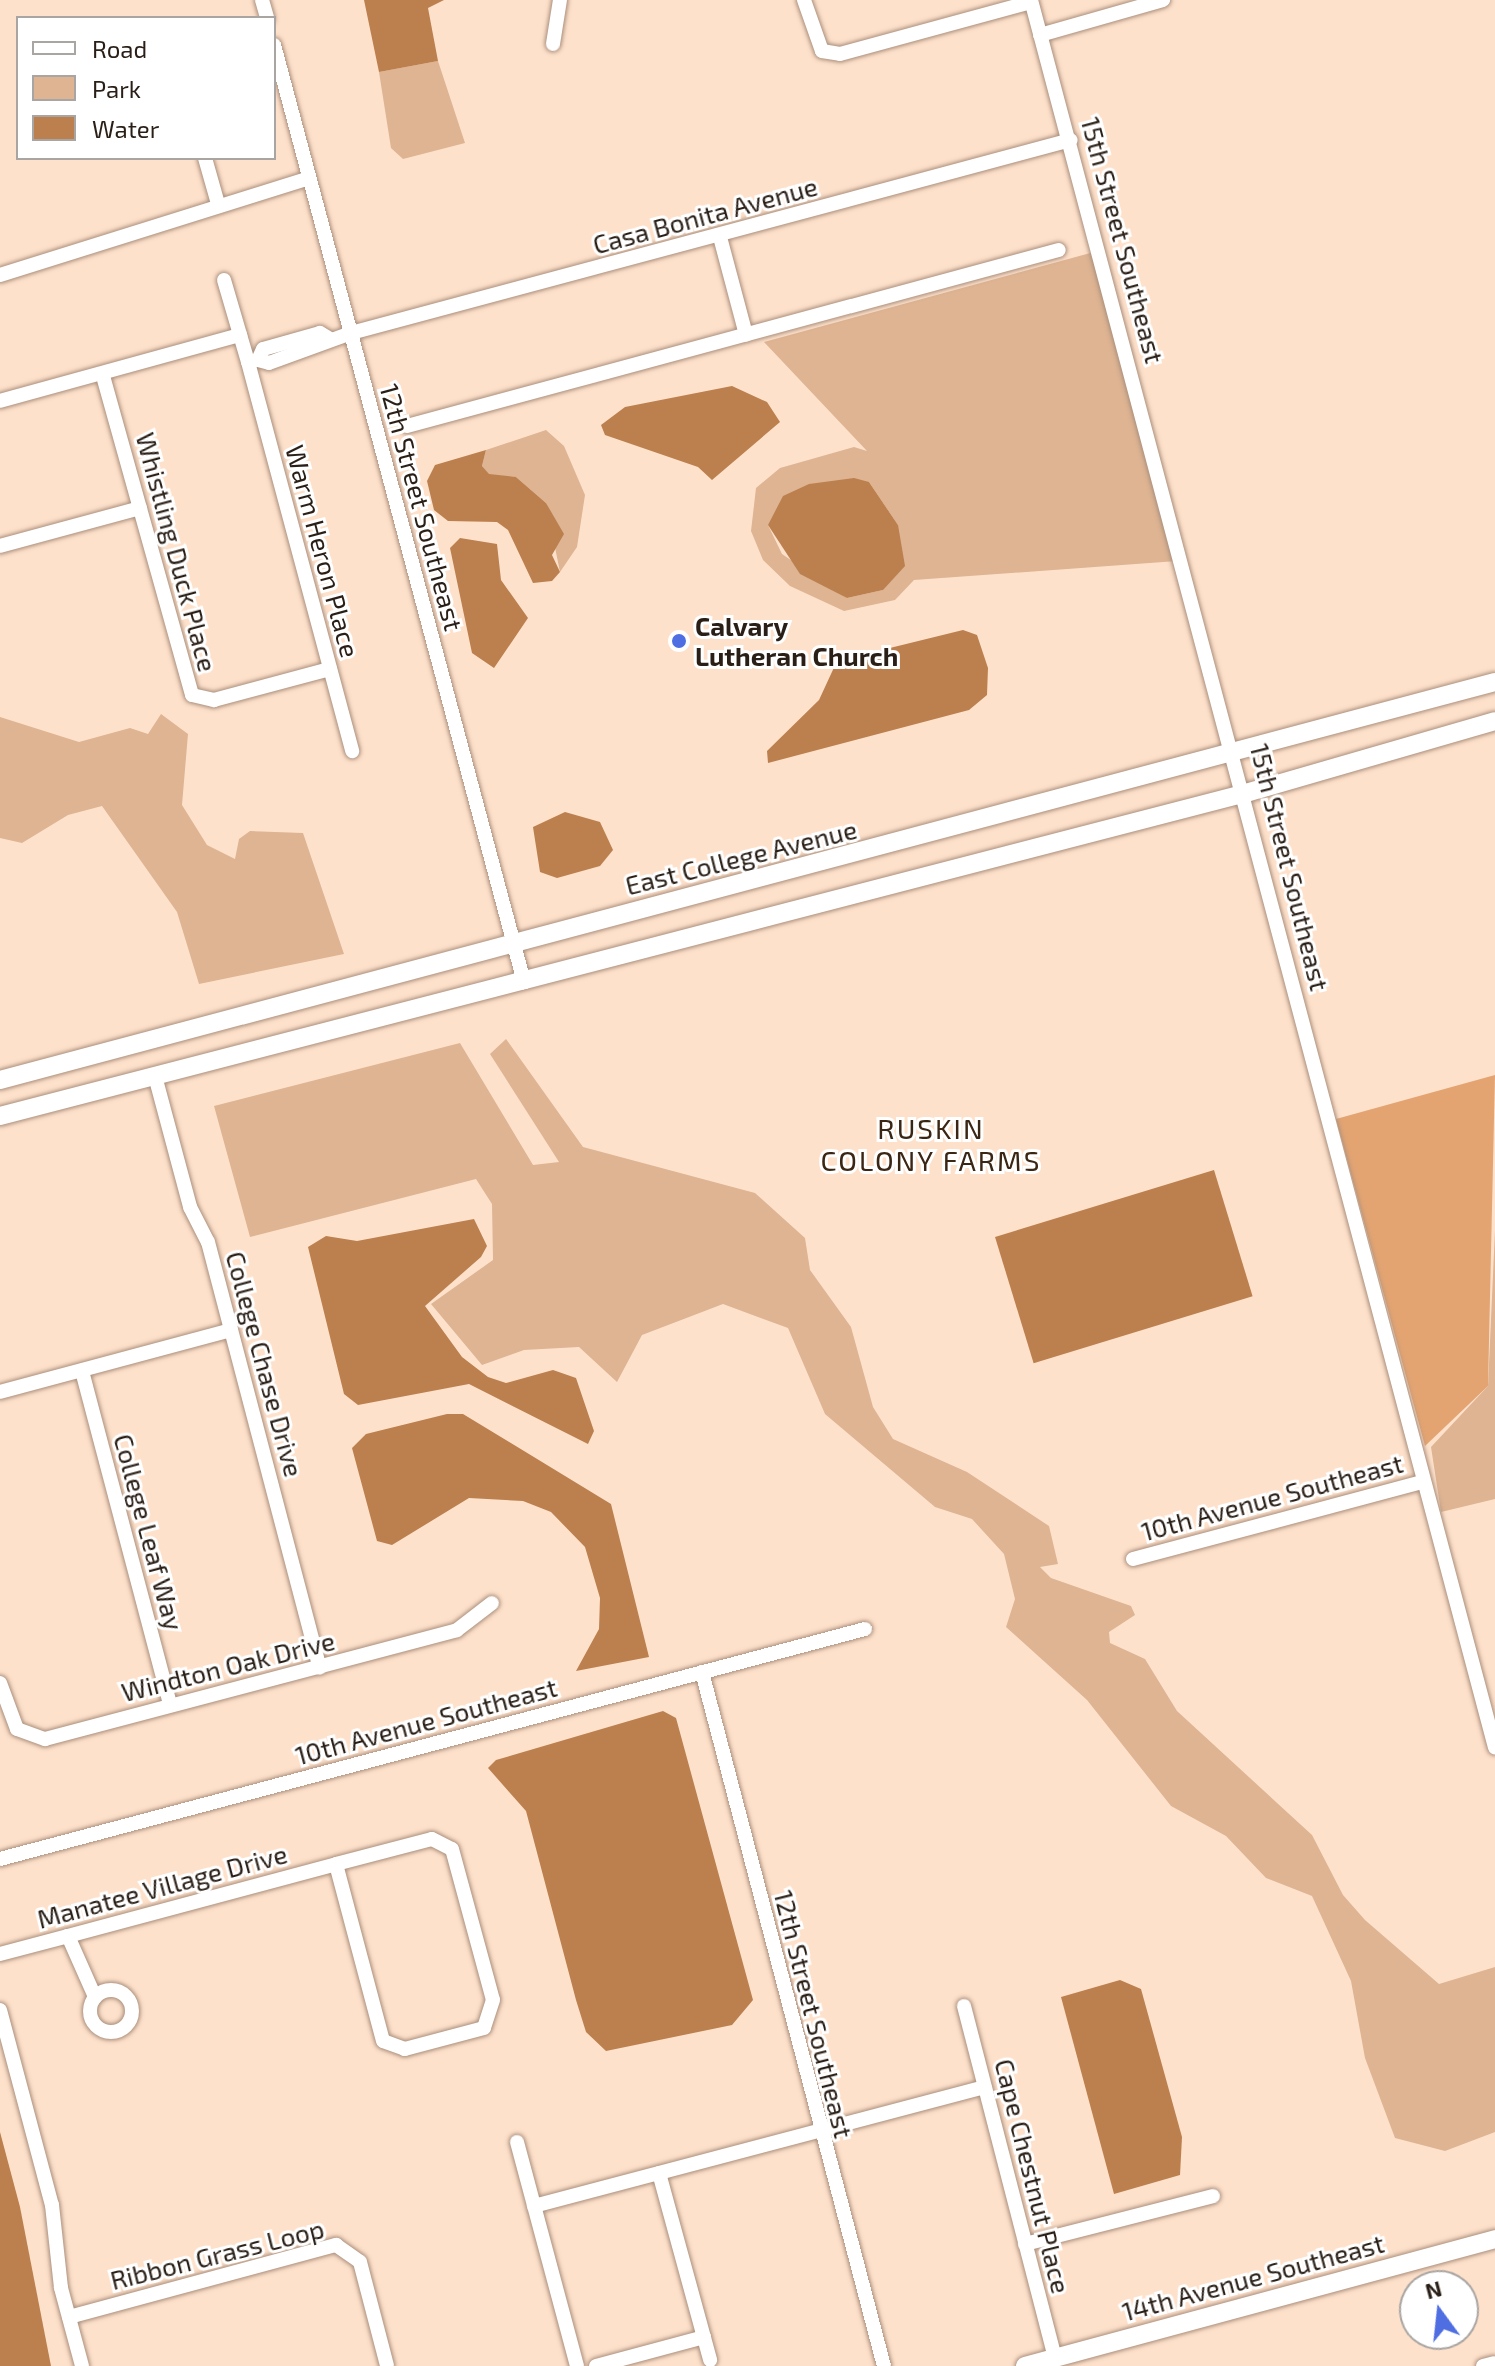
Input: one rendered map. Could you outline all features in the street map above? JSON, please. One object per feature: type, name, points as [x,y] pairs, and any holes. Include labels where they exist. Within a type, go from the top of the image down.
[{"type":"main road","name":"East College Avenue","points":[[0,1080],[1495,682]]},
{"type":"main road","points":[[0,1116],[1246,793],[1495,721]]},
{"type":"main road","name":"14th Avenue Southeast","points":[[1025,2366],[1495,2239]]},
{"type":"street","points":[[553,44],[560,0]]},
{"type":"street","points":[[804,0],[822,51],[840,54],[1031,1]]},
{"type":"street","points":[[1040,35],[1163,0]]},
{"type":"street","name":"15th Street Southeast","points":[[1031,1],[1236,753],[1423,1482],[1495,1747]]},
{"type":"street","name":"12th Street Southeast","points":[[276,53],[524,982]]},
{"type":"street","name":"Casa Bonita Avenue","points":[[253,361],[263,349],[320,333],[330,339],[720,237],[1071,140]]},
{"type":"street","points":[[206,160],[218,204]]},
{"type":"street","points":[[0,275],[218,204],[309,178]]},
{"type":"street","points":[[720,237],[746,335]]},
{"type":"street","points":[[407,426],[1059,250]]},
{"type":"street","name":"Warm Heron Place","points":[[224,280],[240,335],[253,361],[352,751]]},
{"type":"street","points":[[0,401],[103,376],[240,335]]},
{"type":"street","name":"Whistling Duck Place","points":[[103,376],[192,695],[214,700],[330,669]]},
{"type":"street","points":[[0,546],[140,508]]},
{"type":"street","name":"College Chase Drive","points":[[155,1076],[231,1330],[320,1668]]},
{"type":"street","points":[[0,1392],[231,1330]]},
{"type":"street","name":"College Leaf Way","points":[[82,1371],[170,1705]]},
{"type":"street","name":"10th Avenue Southeast","points":[[1133,1559],[1423,1482]]},
{"type":"street","name":"Windton Oak Drive","points":[[0,1683],[17,1729],[45,1739],[457,1630],[492,1603]]},
{"type":"street","name":"10th Avenue Southeast","points":[[0,1859],[865,1629]]},
{"type":"street","name":"12th Street Southeast","points":[[702,1672],[818,2129],[884,2366]]},
{"type":"street","name":"Manatee Village Drive","points":[[0,1954],[336,1864],[446,1841],[493,2000],[484,2028],[405,2049],[383,2041],[336,1864]]},
{"type":"street","points":[[68,1936],[95,1997]]},
{"type":"street","name":"Cape Chestnut Place","points":[[964,2006],[1055,2358]]},
{"type":"street","points":[[0,2010],[52,2205],[69,2317],[82,2366]]},
{"type":"street","points":[[534,2206],[985,2087]]},
{"type":"street","points":[[517,2142],[577,2366]]},
{"type":"street","points":[[659,2173],[710,2360]]},
{"type":"street","points":[[1025,2244],[1213,2196]]},
{"type":"street","name":"Ribbon Grass Loop","points":[[69,2317],[336,2245],[360,2262],[387,2366]]},
{"type":"street","points":[[596,2366],[704,2337]]},
{"type":"street","points":[[1483,2366],[1494,2363]]},
{"type":"green space","points":[[438,61],[465,143],[403,159],[391,148],[379,72]]},
{"type":"green space","points":[[1094,252],[1177,561],[914,580],[895,600],[844,611],[790,586],[763,560],[751,531],[756,488],[780,468],[854,447],[867,451],[764,342]],"holes":[[[869,482],[898,525],[883,590],[847,598],[782,554],[768,525]]]},
{"type":"green space","points":[[546,430],[564,446],[585,495],[577,547],[560,572],[546,503],[516,477],[489,475],[482,466],[486,450]]},
{"type":"green space","points":[[161,714],[188,734],[182,805],[207,845],[235,859],[239,839],[250,831],[303,833],[344,954],[199,984],[177,912],[102,806],[68,815],[22,843],[0,838],[0,717],[79,742],[130,728],[148,734]]},
{"type":"green space","points":[[506,1039],[583,1147],[755,1193],[805,1238],[810,1270],[851,1327],[873,1407],[893,1439],[967,1472],[1049,1526],[1058,1564],[1040,1567],[1051,1578],[1131,1606],[1135,1615],[1109,1632],[1110,1643],[1145,1659],[1177,1711],[1312,1835],[1343,1895],[1365,1920],[1439,1984],[1495,1967],[1495,2132],[1445,2151],[1395,2138],[1365,2058],[1351,1981],[1312,1896],[1266,1878],[1226,1836],[1171,1806],[1087,1700],[1006,1627],[1015,1599],[1004,1554],[972,1519],[935,1507],[825,1414],[788,1328],[723,1304],[642,1335],[617,1382],[579,1347],[524,1350],[482,1365],[431,1304],[493,1260],[492,1204],[476,1179],[250,1237],[214,1106],[460,1043],[533,1165],[559,1162],[490,1054]]},
{"type":"green space","points":[[1495,1230],[1495,1499],[1441,1512],[1431,1447],[1488,1386]]},
{"type":"shaded area","points":[[1495,1075],[1488,1386],[1425,1446],[1336,1119]]},
{"type":"water","points":[[364,0],[444,0],[428,8],[438,61],[379,72]]},
{"type":"water","points":[[732,386],[767,402],[780,422],[712,480],[698,467],[605,435],[601,425],[625,407]]},
{"type":"water","points":[[486,450],[482,466],[489,474],[516,477],[546,503],[564,534],[552,555],[560,572],[552,581],[533,583],[508,530],[497,522],[448,521],[434,510],[427,481],[435,465]]},
{"type":"water","points":[[854,478],[869,482],[898,525],[905,566],[883,590],[847,598],[800,574],[768,525],[783,496],[809,484]]},
{"type":"water","points":[[460,538],[497,544],[501,580],[528,618],[494,668],[472,653],[450,548]]},
{"type":"water","points":[[963,630],[977,635],[988,668],[987,695],[969,710],[768,763],[767,751],[819,700],[837,661]]},
{"type":"water","points":[[565,812],[600,822],[613,850],[600,866],[557,878],[540,872],[533,827]]},
{"type":"water","points":[[1214,1170],[1253,1296],[1034,1363],[995,1237]]},
{"type":"water","points":[[474,1219],[487,1246],[481,1257],[425,1306],[462,1357],[488,1377],[506,1383],[553,1370],[576,1378],[594,1431],[588,1444],[469,1384],[358,1405],[344,1394],[308,1247],[326,1236],[357,1241]]},
{"type":"water","points":[[447,1414],[463,1414],[611,1504],[649,1657],[576,1671],[599,1629],[600,1598],[585,1547],[551,1512],[523,1501],[469,1498],[392,1545],[377,1541],[352,1448],[366,1434]]},
{"type":"water","points":[[663,1711],[676,1718],[753,2000],[732,2025],[606,2051],[586,2032],[526,1811],[488,1768],[496,1760]]},
{"type":"water","points":[[1120,1980],[1141,1989],[1182,2137],[1180,2175],[1114,2194],[1061,1997]]},
{"type":"water","points":[[0,2132],[20,2207],[51,2366],[0,2366]]},
{"type":"place","name":"Calvary Lutheran Church","points":[[679,641]]},
{"type":"district","name":"RUSKIN COLONY FARMS","points":[[931,1144]]}]
